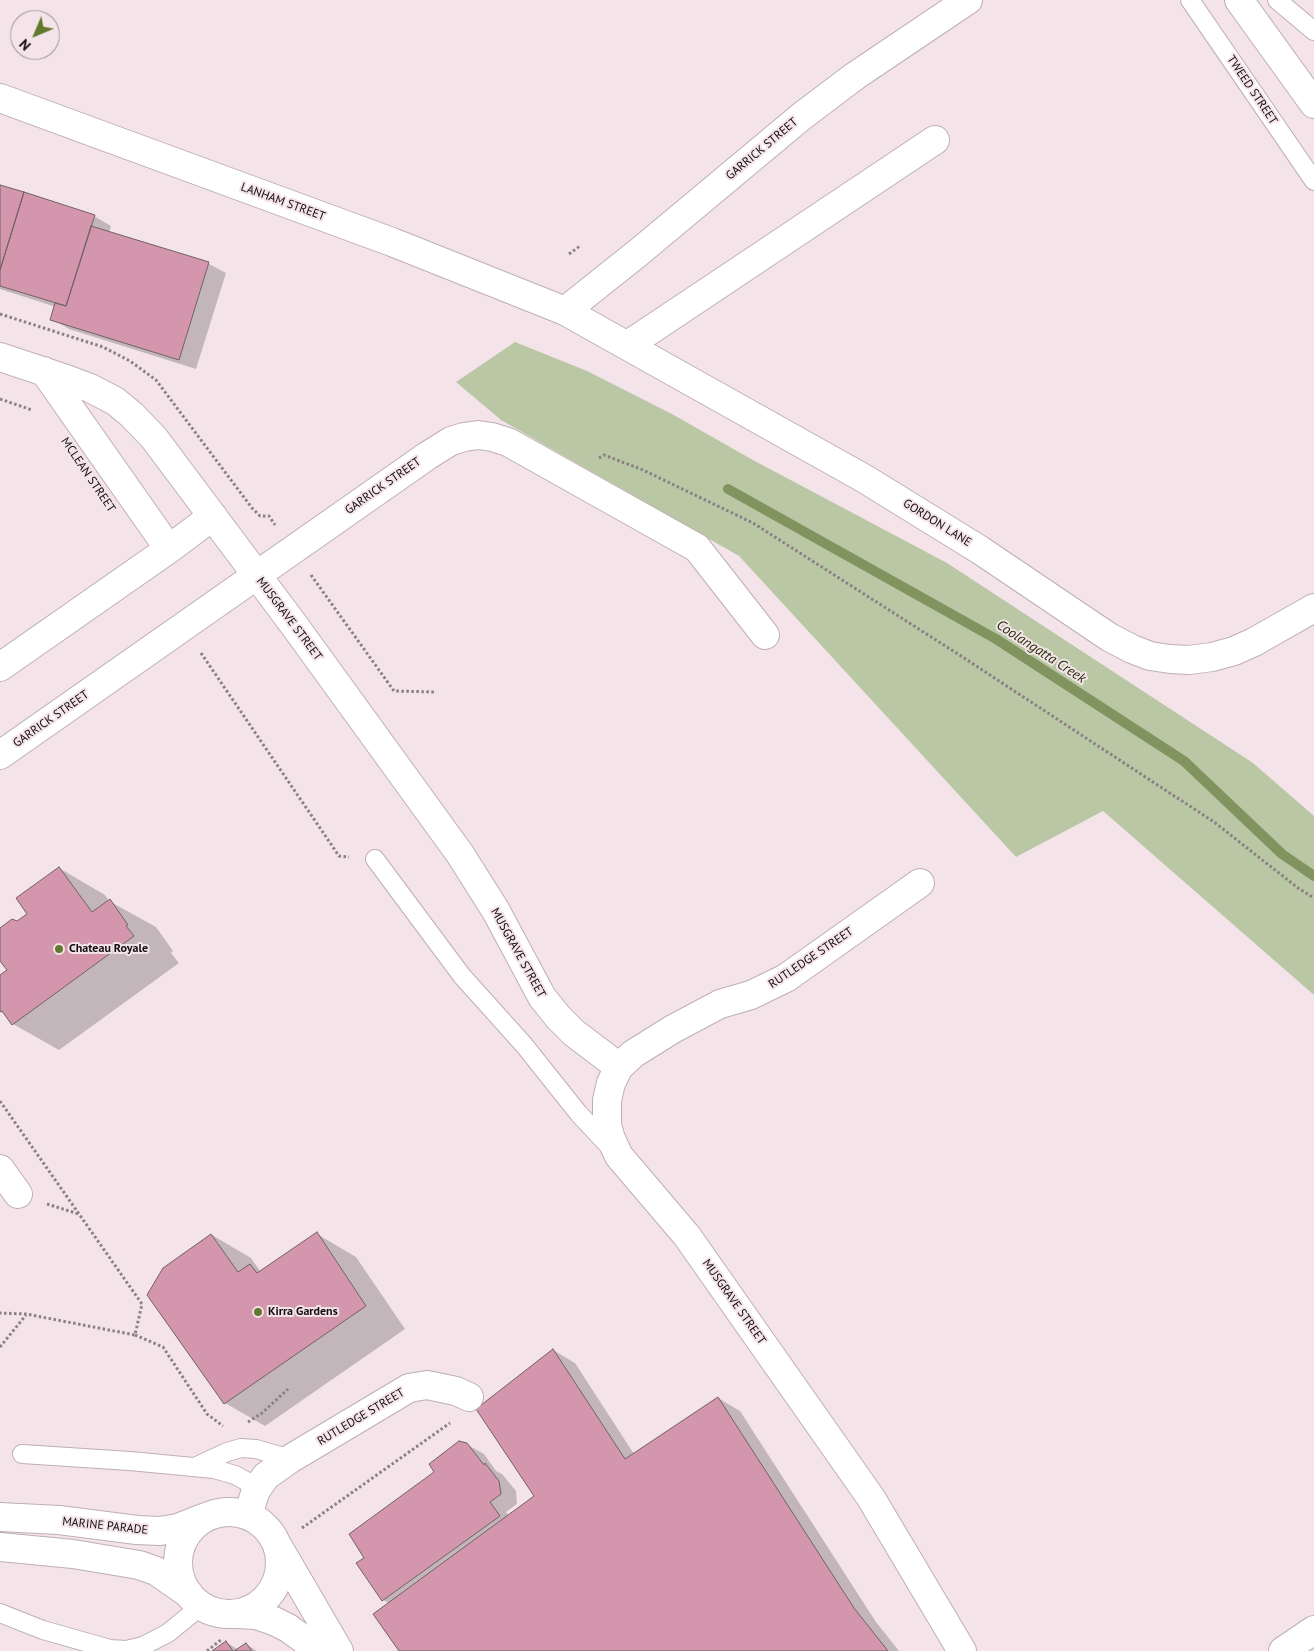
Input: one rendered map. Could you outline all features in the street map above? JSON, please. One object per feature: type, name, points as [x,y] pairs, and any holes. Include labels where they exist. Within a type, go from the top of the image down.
[{"type":"street","name":"GARRICK STREET","points":[[565,311],[802,116],[855,76],[968,0]]},
{"type":"street","points":[[1240,0],[1314,104]]},
{"type":"street","name":"LANHAM STREET","points":[[0,98],[392,242],[565,311]]},
{"type":"street","points":[[628,345],[935,140]]},
{"type":"street","name":"GORDON LANE","points":[[565,311],[865,479],[980,550],[1108,637],[1132,649],[1150,656],[1170,659],[1189,660],[1212,657],[1234,651],[1254,642],[1314,608]]},
{"type":"street","name":"MUSGRAVE STREET","points":[[0,357],[90,388],[115,400],[154,438],[213,516],[460,854],[496,912],[542,997],[565,1025],[619,1067],[609,1091],[606,1117],[608,1131],[619,1156],[687,1236],[871,1498],[962,1651]]},
{"type":"street","points":[[44,371],[169,549]]},
{"type":"street","name":"GARRICK STREET","points":[[0,755],[440,447],[464,437],[478,435],[508,442],[697,548],[765,635]]},
{"type":"street","points":[[0,668],[213,516]]},
{"type":"street","name":"RUTLEDGE STREET","points":[[619,1067],[638,1050],[709,1009],[762,991],[786,978],[920,882]]},
{"type":"street","points":[[0,1169],[18,1194]]},
{"type":"street","name":"RUTLEDGE STREET","points":[[248,1515],[257,1487],[266,1476],[290,1459],[414,1386],[427,1385],[456,1391],[469,1397]]},
{"type":"street","points":[[194,1599],[185,1588],[178,1566],[180,1551],[190,1531],[194,1525],[207,1517],[224,1512],[248,1515],[264,1525],[275,1539],[280,1555],[280,1571],[271,1593],[259,1605],[236,1614]]},
{"type":"street","name":"MARINE PARADE","points":[[0,1517],[58,1520],[160,1531],[187,1525],[207,1517]]},
{"type":"street","points":[[0,1547],[74,1554],[139,1565],[156,1571],[211,1610],[224,1613],[256,1615],[274,1621],[299,1635],[320,1651]]},
{"type":"street","points":[[278,1547],[339,1651]]},
{"type":"street","points":[[1283,1651],[1314,1630]]},
{"type":"lane","name":"TWEED STREET","points":[[1190,0],[1314,181]]},
{"type":"lane","points":[[1278,0],[1314,31]]},
{"type":"lane","points":[[375,859],[462,976],[524,1046],[579,1114],[619,1156]]},
{"type":"lane","points":[[189,1466],[198,1466],[227,1452],[241,1448],[256,1449],[290,1459]]},
{"type":"lane","points":[[22,1454],[189,1466],[224,1471],[257,1487]]},
{"type":"lane","points":[[1,1613],[43,1630],[110,1649],[126,1650],[144,1646],[168,1633],[190,1616],[194,1599]]},
{"type":"path","points":[[568,254],[580,246]]},
{"type":"path","points":[[0,399],[33,410]]},
{"type":"path","points":[[567,476],[604,455],[643,470],[753,523],[961,656],[1214,822],[1298,888],[1314,898]]},
{"type":"path","points":[[198,649],[339,856]]},
{"type":"path","points":[[0,1101],[142,1304],[135,1335]]},
{"type":"path","points":[[0,1313],[26,1314],[135,1335],[163,1347],[206,1414],[230,1431]]},
{"type":"path","points":[[0,1347],[26,1314]]},
{"type":"path","points":[[244,1424],[262,1413],[288,1389]]},
{"type":"path","points":[[300,1530],[462,1415],[469,1397]]},
{"type":"green space","points":[[515,342],[587,371],[672,414],[751,459],[947,563],[1253,763],[1314,816],[1314,995],[1103,811],[1016,857],[739,556],[501,420],[456,382]]},
{"type":"building","points":[[0,185],[24,192],[0,270]]},
{"type":"building","points":[[24,192],[95,215],[66,306],[0,286],[0,270]]},
{"type":"building","points":[[91,226],[209,262],[179,360],[50,320],[55,303],[66,306]]},
{"type":"building","name":"Chateau Royale","points":[[59,867],[92,912],[110,899],[134,936],[12,1025],[2,1011],[0,1012],[0,975],[7,970],[0,961],[0,928],[12,919],[17,921],[27,914],[16,898]]},
{"type":"building","name":"Kirra Gardens","points":[[317,1232],[366,1306],[224,1404],[147,1295],[163,1268],[211,1234],[238,1272],[250,1264],[257,1273]]},
{"type":"building","points":[[553,1349],[625,1459],[718,1397],[854,1608],[888,1651],[399,1651],[373,1614],[534,1496],[476,1409]]},
{"type":"building","points":[[459,1441],[467,1443],[499,1481],[501,1494],[490,1502],[500,1516],[382,1601],[356,1563],[364,1558],[349,1534],[434,1472],[429,1464]]},
{"type":"building","points":[[226,1641],[233,1651],[212,1651]]},
{"type":"building","points":[[246,1643],[252,1651],[234,1651]]},
{"type":"waterway","name":"Coolangatta Creek","points":[[728,489],[996,639],[1184,761],[1282,854],[1314,876]]},
{"type":"place","name":"Chateau Royale","points":[[59,949]]},
{"type":"place","name":"Kirra Gardens","points":[[258,1312]]}]
